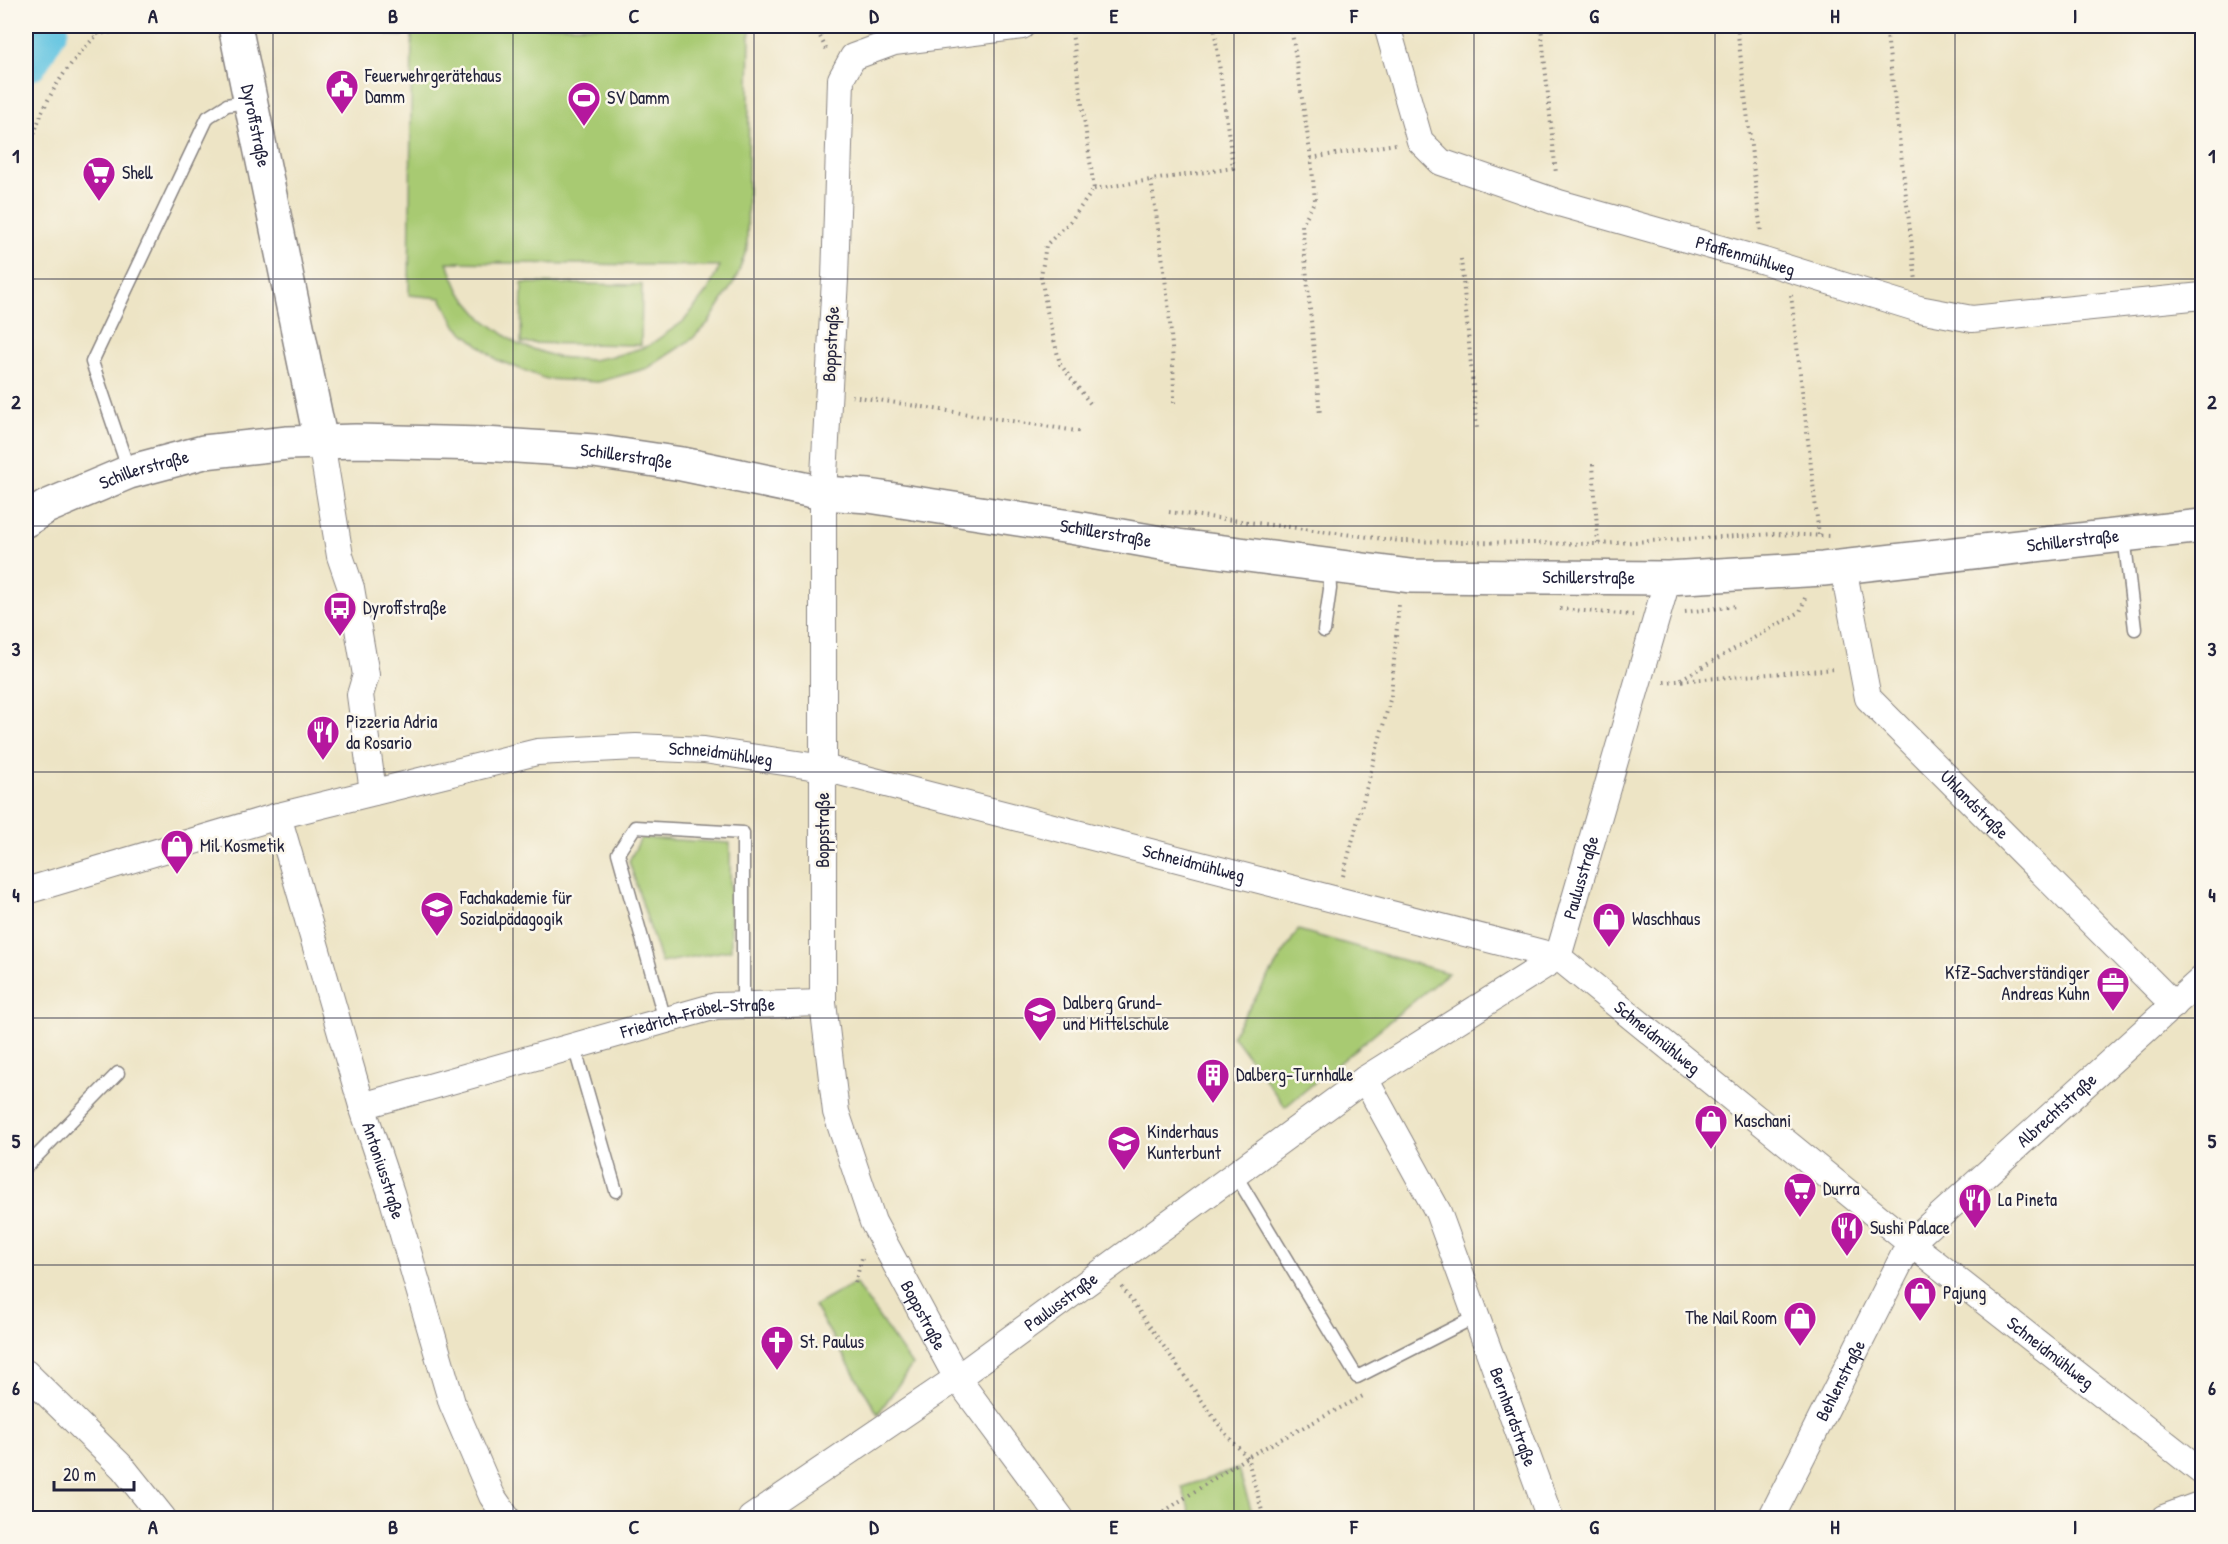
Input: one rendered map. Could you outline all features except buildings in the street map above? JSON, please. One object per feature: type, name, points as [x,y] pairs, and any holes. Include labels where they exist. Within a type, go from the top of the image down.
[{"type":"main road","name":"Dyroffstraße","points":[[234,26],[321,442]]},
{"type":"main road","name":"Schillerstraße","points":[[26,520],[46,507],[129,472],[204,452],[288,443],[356,441],[472,444],[594,451],[682,464],[823,493],[868,496],[1178,546],[1401,575],[1668,578],[2202,526]]},
{"type":"street","name":"Boppstraße","points":[[1022,26],[894,42],[853,57],[841,79],[835,279],[823,493],[823,1003],[836,1112],[873,1222],[957,1378],[1061,1518]]},
{"type":"street","name":"Pfaffenmühlweg","points":[[1387,26],[1420,141],[1441,162],[1559,203],[1764,261],[1919,309],[1972,319],[2202,296]]},
{"type":"street","name":"Dyroffstraße","points":[[321,442],[340,556],[351,588],[366,675],[360,695],[374,792]]},
{"type":"street","name":"Uhlandstraße","points":[[1826,561],[1862,667],[1868,698],[2174,1005]]},
{"type":"street","name":"Paulusstraße","points":[[751,1518],[957,1378],[1365,1079],[1558,957],[1668,578]]},
{"type":"street","name":"Schneidmühlweg","points":[[26,891],[278,816],[537,752],[636,747],[704,750],[824,768],[1558,957],[1910,1243],[2202,1472]]},
{"type":"street","name":"Antoniusstraße","points":[[278,816],[362,1106],[391,1193],[452,1402],[492,1496],[507,1518]]},
{"type":"street","name":"Albrechtstraße","points":[[1910,1243],[2202,979]]},
{"type":"street","name":"Friedrich-Fröbel-Straße","points":[[362,1106],[716,1006],[823,1003]]},
{"type":"street","points":[[1365,1079],[1438,1212],[1477,1316]]},
{"type":"street","name":"Behlenstraße","points":[[1772,1518],[1910,1243]]},
{"type":"street","name":"Bernhardstraße","points":[[1477,1316],[1550,1518]]},
{"type":"street","points":[[26,1373],[123,1468],[163,1518]]},
{"type":"street","points":[[2164,1518],[2202,1504]]},
{"type":"lane","points":[[129,472],[92,362],[208,117],[227,105],[250,101]]},
{"type":"lane","points":[[2124,535],[2135,629]]},
{"type":"lane","points":[[1324,631],[1330,589],[1329,566]]},
{"type":"lane","points":[[665,1020],[618,853],[635,827],[743,832],[743,1005]]},
{"type":"lane","points":[[574,1046],[616,1191]]},
{"type":"lane","points":[[26,1167],[118,1073]]},
{"type":"lane","points":[[1235,1174],[1357,1377],[1477,1316]]},
{"type":"path","points":[[26,170],[39,120],[61,77],[97,34],[107,26]]},
{"type":"path","points":[[97,34],[166,26]]},
{"type":"path","points":[[1071,26],[1094,189],[1069,223],[1046,244],[1041,276],[1060,364],[1092,406]]},
{"type":"path","points":[[1094,189],[1233,168],[1214,26]]},
{"type":"path","points":[[1291,26],[1315,200],[1302,225],[1320,415]]},
{"type":"path","points":[[1541,26],[1559,203]]},
{"type":"path","points":[[1737,26],[1764,261]]},
{"type":"path","points":[[1886,26],[1919,309]]},
{"type":"path","points":[[1311,158],[1420,141]]},
{"type":"path","points":[[1151,180],[1169,305],[1174,360],[1174,403]]},
{"type":"path","points":[[1461,259],[1477,429]]},
{"type":"path","points":[[1678,681],[1800,612],[1805,598],[1826,561],[1819,535],[1788,270]]},
{"type":"path","points":[[828,393],[1083,432]]},
{"type":"path","points":[[1593,464],[1599,578]]},
{"type":"path","points":[[1167,512],[1400,541],[1599,544],[1774,534],[1819,535]]},
{"type":"path","points":[[1819,535],[1826,561]]},
{"type":"path","points":[[1337,900],[1391,696],[1401,575]]},
{"type":"path","points":[[1637,684],[1862,667]]},
{"type":"path","points":[[1108,1267],[1224,1432],[1247,1457],[1264,1518]]},
{"type":"path","points":[[1154,1518],[1247,1457],[1364,1396],[1357,1377]]},
{"type":"green space","points":[[388,26],[403,26],[403,36],[388,35]]},
{"type":"green space","name":"SV Damm","points":[[412,26],[750,26],[747,248],[736,279],[709,322],[692,339],[648,368],[598,382],[546,379],[497,360],[457,327],[441,298],[409,295]],"holes":[[[447,262],[720,266],[708,290],[684,321],[648,346],[592,360],[557,357],[517,344],[483,319],[460,292]]]},
{"type":"green space","points":[[522,283],[642,285],[641,345],[521,343]]},
{"type":"green space","points":[[641,838],[730,843],[731,950],[661,963],[629,861]]},
{"type":"green space","points":[[1298,930],[1448,973],[1285,1107],[1232,1035]]},
{"type":"green space","points":[[855,1283],[912,1365],[878,1414],[814,1306]]},
{"type":"green space","points":[[1238,1469],[1254,1518],[1192,1518],[1182,1487]]},
{"type":"waterway","points":[[26,58],[45,26]]},
{"type":"place","name":"Feuerwehrgerätehaus Damm","points":[[342,115]]},
{"type":"place","name":"SV Damm","points":[[584,127]]},
{"type":"place","name":"Shell","points":[[99,202]]},
{"type":"place","name":"Dyroffstraße","points":[[340,637]]},
{"type":"place","name":"Pizzeria Adria da Rosario","points":[[323,761]]},
{"type":"place","name":"Mil Kosmetik","points":[[177,875]]},
{"type":"place","name":"Fachakademie für Sozialpädagogik","points":[[437,937]]},
{"type":"place","name":"Waschhaus","points":[[1609,948]]},
{"type":"place","name":"KfZ-Sachverständiger Andreas Kuhn","points":[[2113,1012]]},
{"type":"place","name":"Dalberg Grund- und Mittelschule","points":[[1040,1042]]},
{"type":"place","name":"Dalberg-Turnhalle","points":[[1213,1104]]},
{"type":"place","name":"Kaschani","points":[[1711,1150]]},
{"type":"place","name":"Kinderhaus Kunterbunt","points":[[1124,1171]]},
{"type":"place","name":"Durra","points":[[1800,1218]]},
{"type":"place","name":"La Pineta","points":[[1975,1229]]},
{"type":"place","name":"Sushi Palace","points":[[1847,1257]]},
{"type":"place","name":"Pajung","points":[[1920,1322]]},
{"type":"place","name":"The Nail Room","points":[[1800,1347]]},
{"type":"place","name":"St. Paulus","points":[[777,1371]]}]
